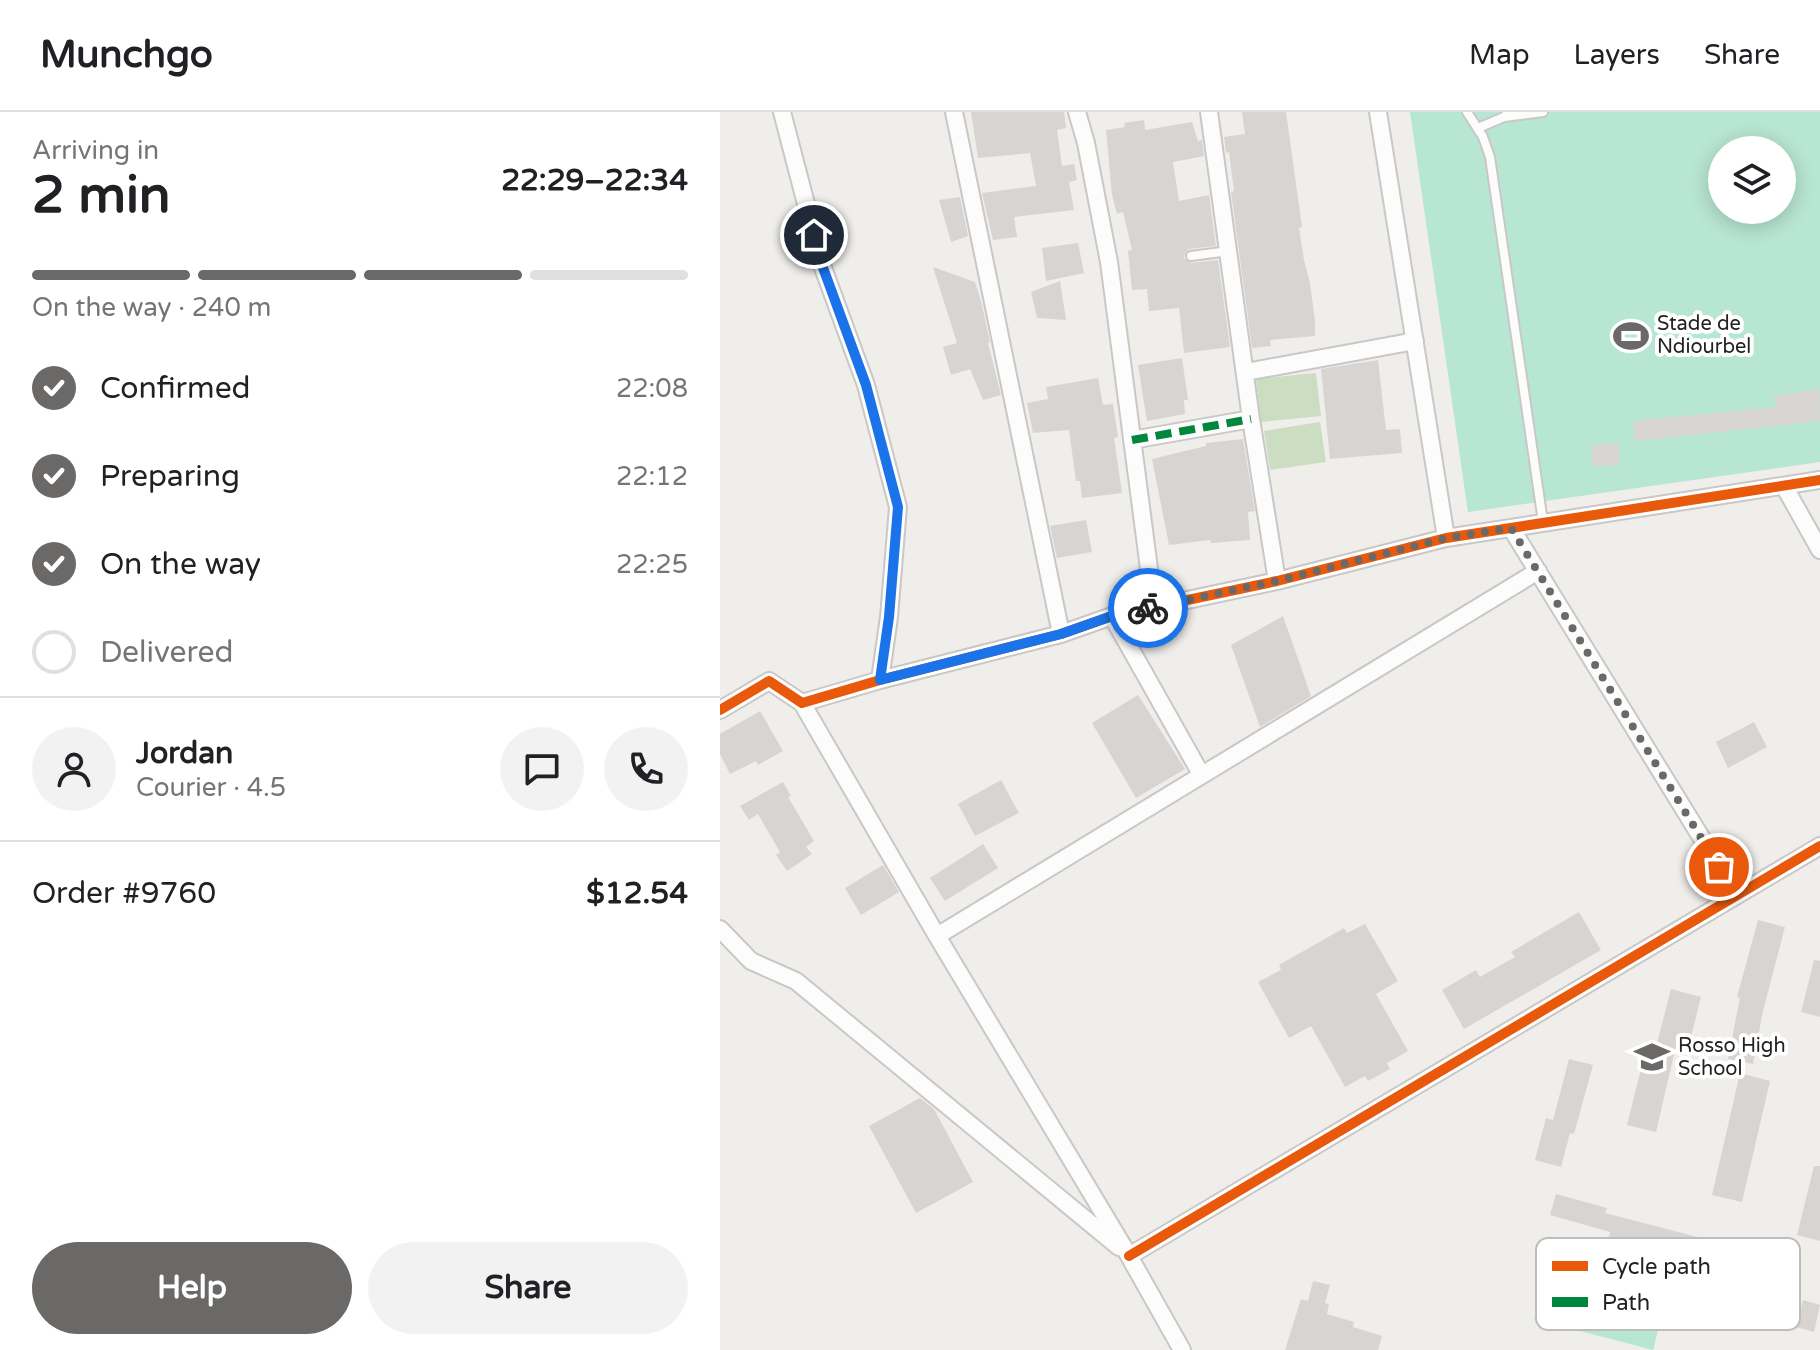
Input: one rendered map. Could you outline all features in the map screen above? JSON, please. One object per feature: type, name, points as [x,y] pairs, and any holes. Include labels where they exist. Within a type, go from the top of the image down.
[{"type":"street","points":[[782,112],[822,265],[866,385],[898,507],[889,617],[880,680]]},
{"type":"street","points":[[954,112],[1061,634]]},
{"type":"street","points":[[1077,112],[1109,262],[1154,607]]},
{"type":"street","points":[[1209,112],[1251,419],[1277,581]]},
{"type":"street","points":[[1378,112],[1446,538]]},
{"type":"street","points":[[1246,372],[1415,341]]},
{"type":"street","points":[[1132,440],[1251,419]]},
{"type":"street","points":[[802,703],[1061,634],[1112,616],[1277,581],[1446,538],[1820,480]]},
{"type":"street","points":[[1784,486],[1820,550]]},
{"type":"street","points":[[1511,528],[1736,894]]},
{"type":"street","points":[[937,936],[1538,571]]},
{"type":"street","points":[[1112,616],[1201,774]]},
{"type":"street","points":[[720,710],[769,681],[802,703],[1182,1350]]},
{"type":"street","points":[[1129,1256],[1820,846]]},
{"type":"street","points":[[720,929],[751,961],[796,981],[1129,1256]]},
{"type":"lane","points":[[1467,112],[1478,128],[1490,157],[1543,523]]},
{"type":"lane","points":[[1478,128],[1506,114],[1543,112]]},
{"type":"lane","points":[[1191,256],[1230,251]]},
{"type":"green space","name":"Stade de Ndiourbel","points":[[1410,112],[1820,112],[1820,462],[1468,512]]},
{"type":"green space","points":[[1316,373],[1321,416],[1261,422],[1256,379]]},
{"type":"green space","points":[[1320,422],[1326,462],[1270,470],[1264,431]]},
{"type":"green space","points":[[1576,1330],[1658,1330],[1653,1350]]},
{"type":"building","points":[[971,112],[1064,112],[1066,128],[1057,130],[1062,166],[1074,164],[1077,180],[1069,182],[1074,210],[1014,217],[1017,237],[993,240],[982,193],[1036,186],[1030,153],[978,158]]},
{"type":"building","points":[[1242,112],[1286,112],[1302,227],[1299,228],[1315,321],[1315,336],[1270,340],[1271,346],[1252,348],[1231,192],[1234,191],[1229,152],[1226,153],[1224,137],[1245,134]]},
{"type":"building","points":[[1144,120],[1145,130],[1192,122],[1198,141],[1202,140],[1204,156],[1173,162],[1179,201],[1209,195],[1216,246],[1189,249],[1184,258],[1191,263],[1218,260],[1230,347],[1184,353],[1179,308],[1149,311],[1147,289],[1132,290],[1128,251],[1132,250],[1123,212],[1117,214],[1112,195],[1106,130]]},
{"type":"building","points":[[960,197],[968,236],[951,242],[939,200]]},
{"type":"building","points":[[1078,243],[1084,273],[1046,281],[1042,248]]},
{"type":"building","points":[[933,267],[975,282],[1001,395],[983,400],[970,369],[951,375],[943,347],[957,343]]},
{"type":"building","points":[[1060,281],[1066,320],[1037,318],[1031,292]]},
{"type":"building","points":[[1182,358],[1188,400],[1184,400],[1185,414],[1147,421],[1138,365]]},
{"type":"building","points":[[1378,360],[1386,430],[1400,429],[1402,453],[1330,459],[1321,369]]},
{"type":"building","points":[[1098,378],[1103,405],[1113,404],[1118,437],[1114,438],[1122,493],[1082,498],[1080,481],[1076,481],[1069,430],[1033,433],[1027,403],[1048,399],[1046,387]]},
{"type":"building","points":[[1819,389],[1820,421],[1635,441],[1633,421],[1776,407],[1774,396]]},
{"type":"building","points":[[1243,439],[1255,511],[1248,512],[1250,540],[1211,543],[1210,540],[1169,545],[1152,459],[1206,446],[1206,443]]},
{"type":"building","points":[[1618,443],[1620,465],[1593,466],[1591,445]]},
{"type":"building","points":[[1086,520],[1092,552],[1057,558],[1050,526]]},
{"type":"building","points":[[1283,616],[1311,696],[1260,727],[1231,645]]},
{"type":"building","points":[[1138,695],[1185,769],[1136,798],[1092,723]]},
{"type":"building","points":[[760,711],[783,751],[758,765],[756,761],[730,774],[720,754],[720,734]]},
{"type":"building","points":[[1754,722],[1767,747],[1728,768],[1716,742]]},
{"type":"building","points":[[1001,780],[1019,813],[975,836],[958,804]]},
{"type":"building","points":[[783,782],[791,796],[788,797],[814,841],[806,847],[812,854],[787,871],[776,855],[780,852],[758,814],[749,820],[740,806]]},
{"type":"building","points":[[983,844],[998,868],[945,901],[930,878]]},
{"type":"building","points":[[883,865],[899,892],[861,915],[845,888]]},
{"type":"building","points":[[1579,912],[1601,950],[1464,1029],[1442,990],[1476,970],[1480,977],[1515,957],[1511,952]]},
{"type":"building","points":[[1758,920],[1785,927],[1753,1064],[1728,1059],[1740,998],[1737,997]]},
{"type":"building","points":[[1365,924],[1398,981],[1376,994],[1408,1051],[1387,1063],[1390,1069],[1368,1081],[1365,1076],[1345,1087],[1311,1026],[1289,1038],[1258,982],[1281,970],[1279,965],[1344,928],[1347,933]]},
{"type":"building","points":[[1814,960],[1820,961],[1820,1017],[1801,1012]]},
{"type":"building","points":[[1671,989],[1701,997],[1688,1049],[1676,1046],[1656,1132],[1627,1125],[1646,1049],[1655,1051]]},
{"type":"building","points":[[1569,1059],[1593,1065],[1574,1134],[1570,1133],[1561,1167],[1535,1160],[1546,1118],[1553,1120]]},
{"type":"building","points":[[1740,1073],[1770,1081],[1742,1202],[1712,1195]]},
{"type":"building","points":[[920,1098],[934,1109],[973,1182],[916,1213],[869,1126]]},
{"type":"building","points":[[1814,1166],[1820,1166],[1820,1241],[1797,1235]]},
{"type":"building","points":[[1556,1194],[1607,1208],[1605,1213],[1701,1238],[1613,1238],[1609,1237],[1610,1232],[1550,1215]]},
{"type":"building","points":[[1313,1281],[1330,1285],[1325,1303],[1329,1304],[1327,1314],[1354,1322],[1353,1327],[1382,1336],[1378,1350],[1285,1350],[1301,1299],[1308,1301]]},
{"type":"building","points":[[1803,1300],[1820,1305],[1814,1332],[1800,1328]]},
{"type":"marked path","points":[[1132,440],[1251,419]]},
{"type":"cycle path","points":[[720,710],[769,681],[802,703],[1061,634],[1112,616],[1277,581],[1446,538],[1820,480]]},
{"type":"cycle path","points":[[1129,1256],[1820,846]]},
{"type":"way so far","points":[[1148,608],[1277,581],[1446,538],[1511,528],[1719,867]]},
{"type":"place","name":"Stade de Ndiourbel","points":[[1631,336]]},
{"type":"place","name":"Rosso High School","points":[[1652,1057]]},
{"type":"route","points":[[814,235],[866,385],[898,507],[889,617],[880,680],[1061,634],[1112,616],[1148,608]]}]
